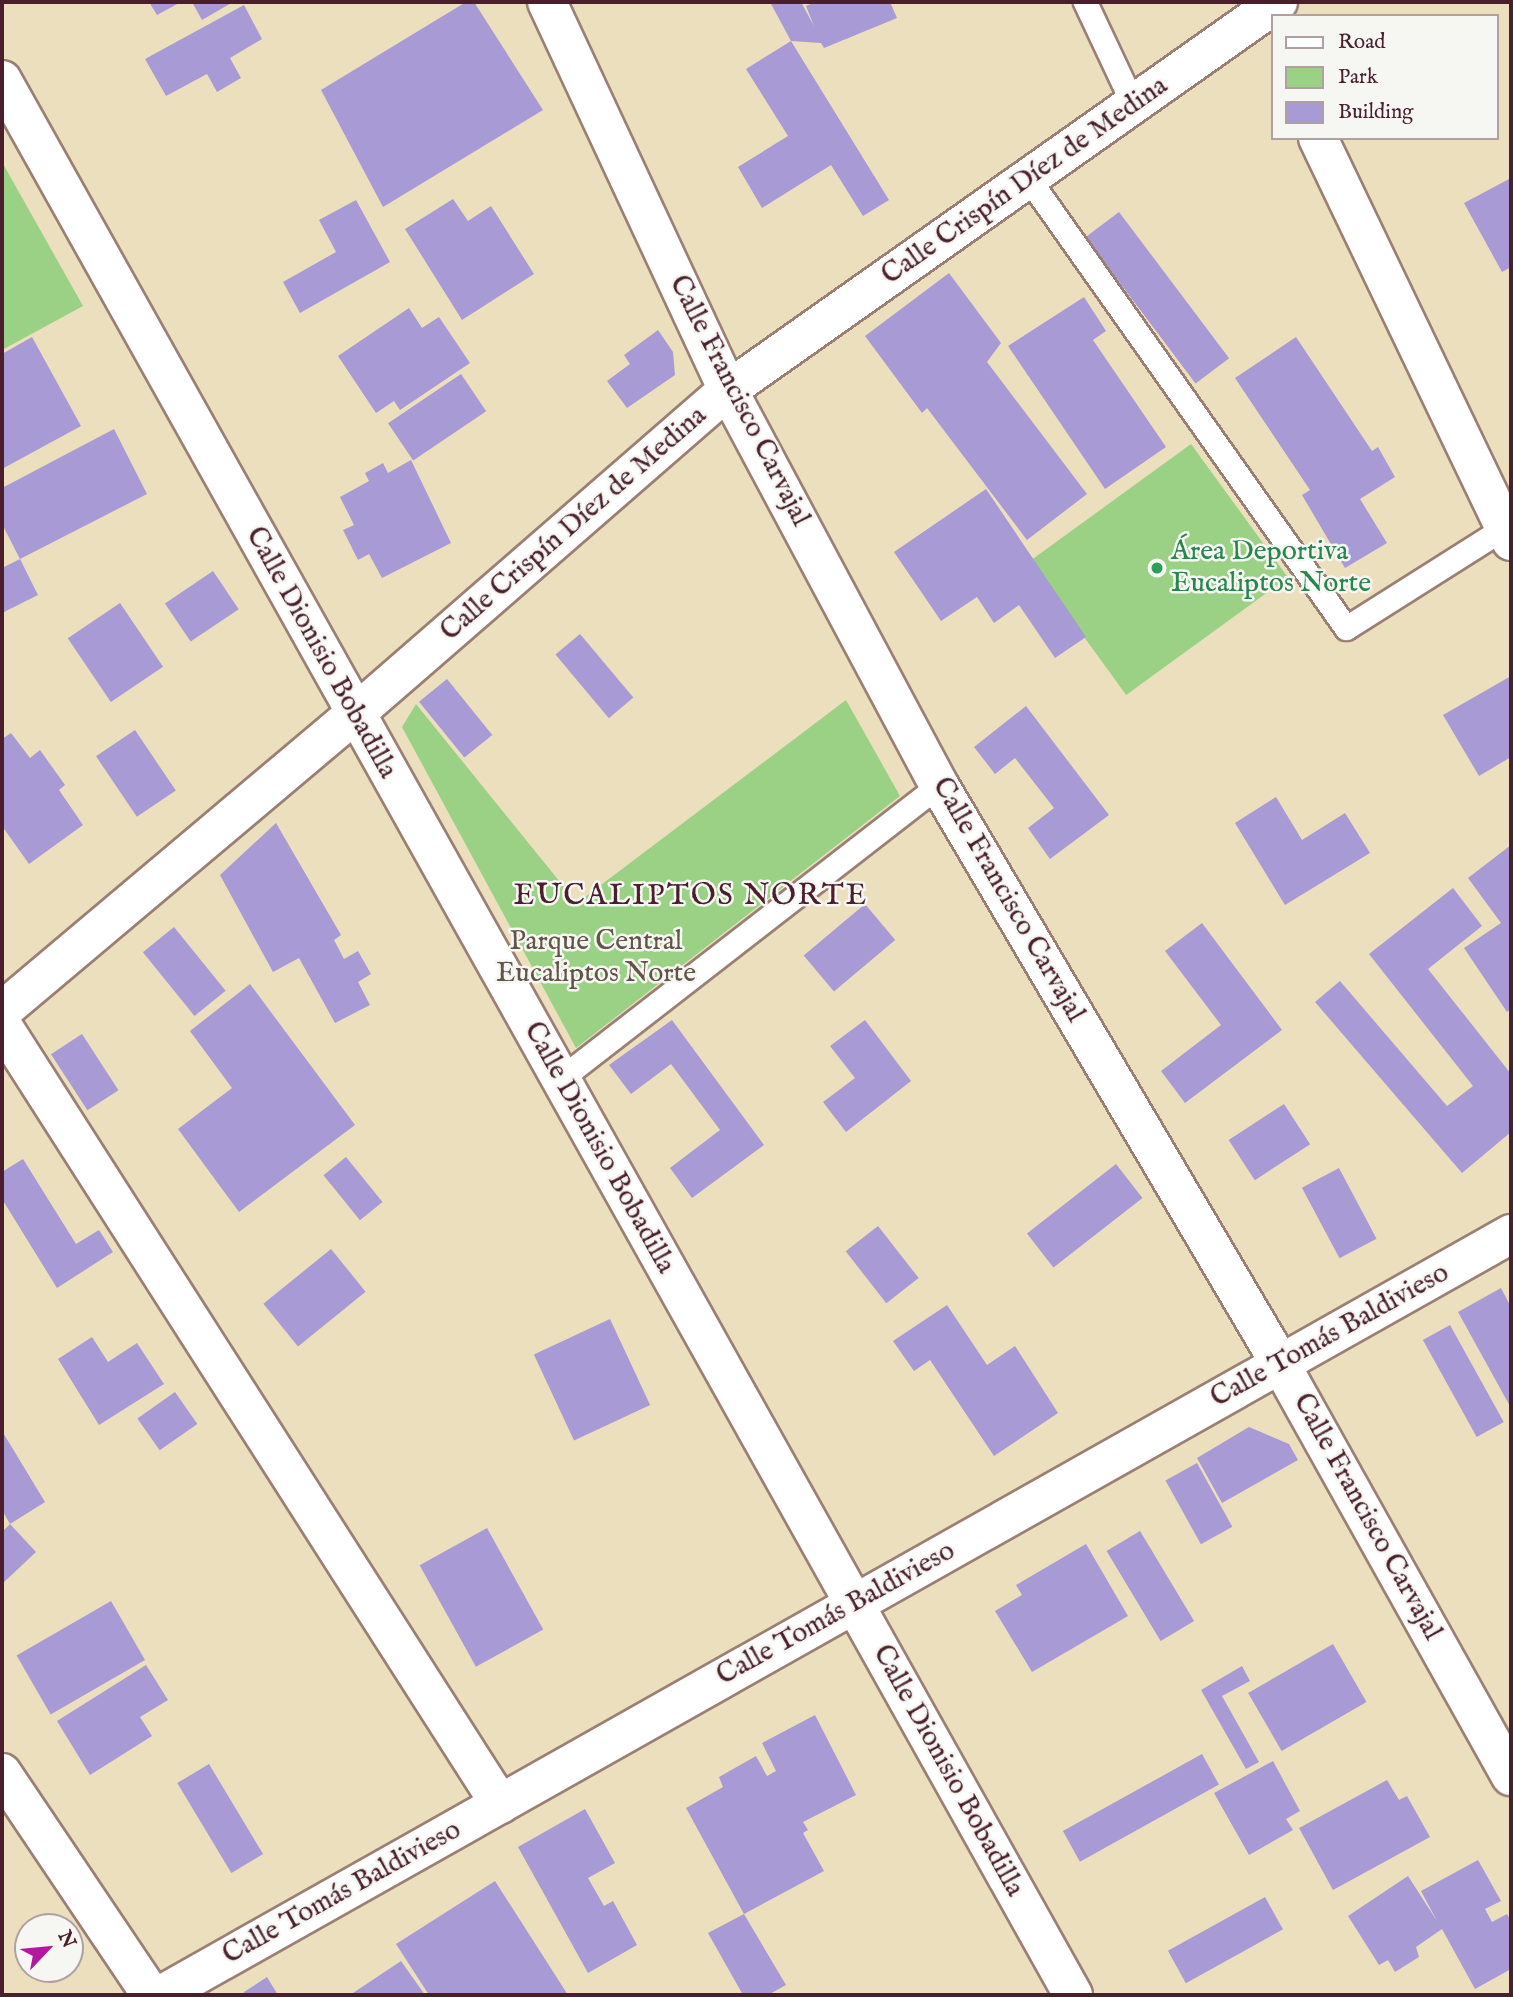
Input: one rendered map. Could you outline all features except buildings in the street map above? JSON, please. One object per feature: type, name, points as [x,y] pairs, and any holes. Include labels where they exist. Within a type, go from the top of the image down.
[{"type":"street","name":"Calle Francisco Carvajal","points":[[547,2],[729,390],[939,785],[1281,1364],[1511,1776]]},
{"type":"street","name":"Calle Crispín Díez de Medina","points":[[2,1011],[355,714],[729,390],[1133,104],[1270,20]]},
{"type":"street","name":"Calle Dionisio Bobadilla","points":[[2,80],[1073,1995]]},
{"type":"street","points":[[1319,140],[1508,534]]},
{"type":"street","points":[[2,1025],[500,1804]]},
{"type":"street","name":"Calle Tomás Baldivieso","points":[[161,1995],[1511,1234]]},
{"type":"street","points":[[2,1773],[151,1995]]},
{"type":"lane","points":[[1084,2],[1133,104]]},
{"type":"lane","points":[[1028,178],[1346,628],[1508,534]]},
{"type":"lane","points":[[560,1079],[939,785]]},
{"type":"green space","points":[[2,162],[83,306],[2,350]]},
{"type":"green space","name":"Área Deportiva Eucaliptos Norte","points":[[1191,444],[1288,577],[1126,695],[1029,562]]},
{"type":"green space","name":"Parque Central Eucaliptos Norte","points":[[846,700],[900,796],[576,1048],[402,727],[416,704],[577,903]]},
{"type":"place","name":"Área Deportiva Eucaliptos Norte","points":[[1157,568]]},
{"type":"district","name":"EUCALIPTOS NORTE","points":[[691,896]]}]
